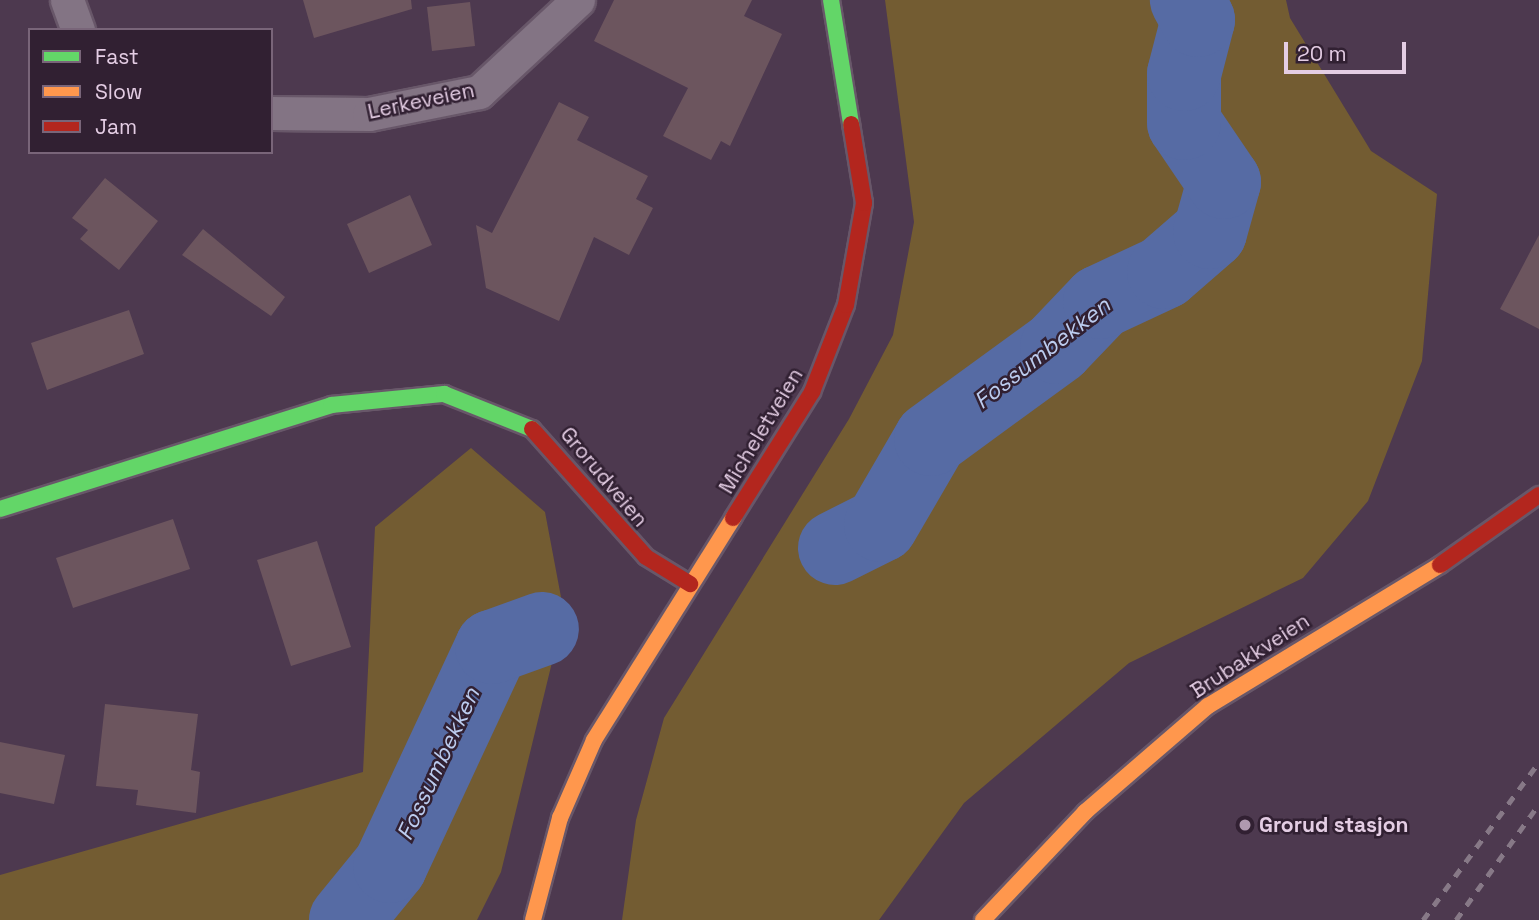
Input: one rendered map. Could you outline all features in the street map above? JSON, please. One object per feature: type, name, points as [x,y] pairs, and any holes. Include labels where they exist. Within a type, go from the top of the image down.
[{"type":"street","points":[[67,0],[77,28]]},
{"type":"street","name":"Lerkeveien","points":[[273,113],[369,114],[479,92],[578,0]]},
{"type":"street","name":"Micheletveien","points":[[690,584],[812,392],[846,305],[864,203],[831,0]]},
{"type":"street","name":"Grorudveien","points":[[0,509],[331,405],[444,394],[523,421],[562,456],[646,556],[690,584]]},
{"type":"street","name":"Brubakkveien","points":[[983,920],[1085,812],[1208,706],[1426,575],[1539,495]]},
{"type":"street","points":[[533,920],[576,777],[690,584]]},
{"type":"shaded area","points":[[885,0],[1286,0],[1290,18],[1371,151],[1437,194],[1422,361],[1368,501],[1303,578],[1129,663],[964,803],[879,920],[622,920],[636,820],[664,718],[849,419],[893,335],[914,222]]},
{"type":"shaded area","points":[[471,448],[545,512],[564,613],[501,872],[477,920],[0,920],[0,875],[363,772],[375,527]]},
{"type":"building","points":[[303,0],[411,0],[412,9],[314,38]]},
{"type":"building","points":[[614,0],[752,0],[744,16],[782,34],[730,146],[721,141],[711,160],[663,136],[688,88],[594,41]]},
{"type":"building","points":[[470,2],[475,46],[432,51],[427,7]]},
{"type":"building","points":[[559,102],[589,117],[577,140],[648,176],[636,199],[653,208],[629,255],[594,237],[559,321],[486,288],[476,225],[492,233]]},
{"type":"building","points":[[105,178],[158,221],[119,270],[80,239],[88,230],[72,218]]},
{"type":"building","points":[[410,195],[432,245],[369,273],[347,224]]},
{"type":"building","points":[[203,229],[285,297],[271,316],[182,255]]},
{"type":"building","points":[[1539,235],[1539,329],[1500,309]]},
{"type":"building","points":[[129,310],[144,354],[47,390],[31,343]]},
{"type":"building","points":[[173,519],[190,569],[73,608],[56,558]]},
{"type":"building","points":[[317,541],[351,647],[291,666],[257,560]]},
{"type":"building","points":[[105,704],[198,714],[191,770],[200,772],[196,813],[136,805],[138,790],[96,786]]},
{"type":"building","points":[[0,742],[65,755],[54,804],[0,793]]},
{"type":"waterway","name":"Fossumbekken","points":[[835,548],[881,525],[931,439],[1057,347],[1100,302],[1164,272],[1210,232],[1224,182],[1184,123],[1184,74],[1198,20],[1187,0]]},
{"type":"waterway","name":"Fossumbekken","points":[[346,920],[390,866],[492,647],[542,629]]},
{"type":"railway","points":[[1423,920],[1539,762]]},
{"type":"railway","points":[[1456,920],[1539,804]]},
{"type":"traffic: fast","points":[[831,0],[851,124]]},
{"type":"traffic: fast","points":[[0,509],[331,405],[444,394],[532,429]]},
{"type":"traffic: slow","points":[[533,920],[560,818],[594,740],[733,518]]},
{"type":"traffic: slow","points":[[983,920],[1085,812],[1208,706],[1440,565]]},
{"type":"traffic: jam","points":[[733,518],[812,392],[846,305],[864,203],[851,124]]},
{"type":"traffic: jam","points":[[532,429],[646,557],[690,584]]},
{"type":"traffic: jam","points":[[1440,565],[1539,495]]},
{"type":"place","name":"Grorud stasjon","points":[[1245,825]]}]
